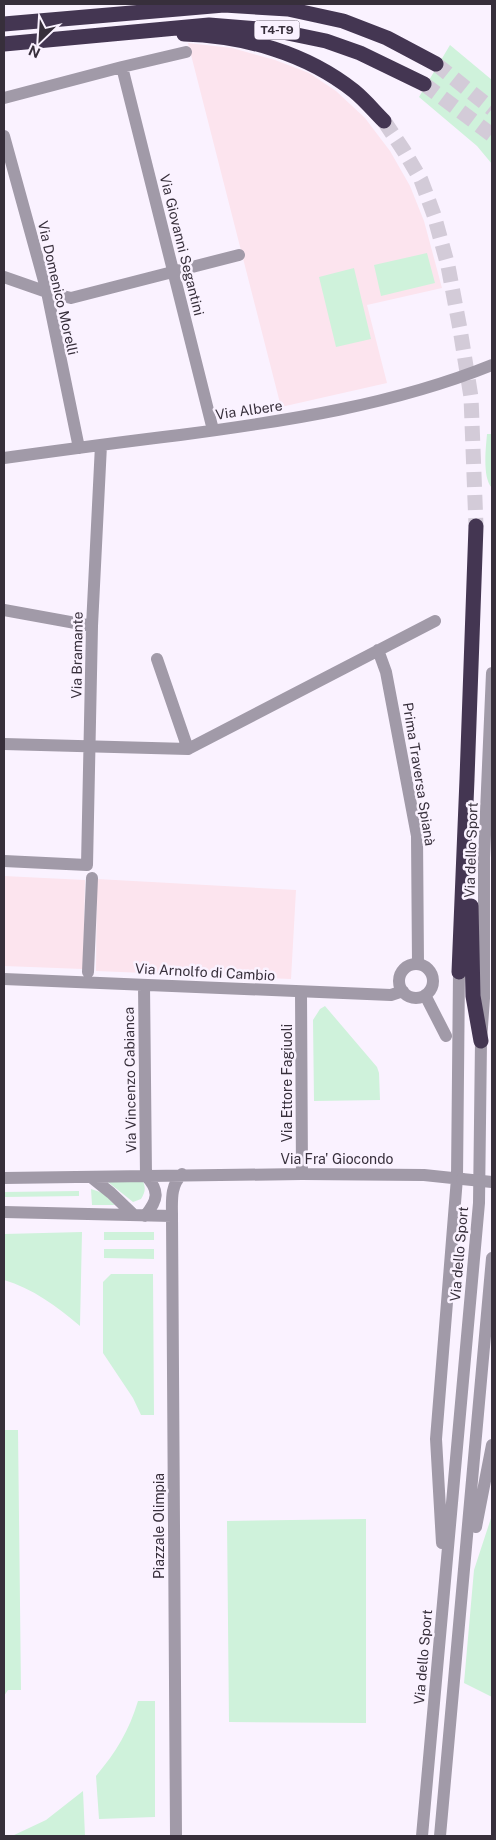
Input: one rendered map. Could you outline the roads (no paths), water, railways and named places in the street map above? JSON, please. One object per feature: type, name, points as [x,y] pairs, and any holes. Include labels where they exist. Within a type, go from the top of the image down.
[{"type":"highway","name":"T4-T9","points":[[4,24],[224,5],[288,9],[343,21],[386,38],[436,64]]},
{"type":"highway","name":"T4-T9","points":[[4,44],[209,25],[274,30],[326,41],[360,53],[424,84]]},
{"type":"highway","points":[[120,32],[225,38],[266,46],[300,58],[323,71],[354,91],[384,121]]},
{"type":"highway","points":[[459,972],[476,526]]},
{"type":"highway","points":[[467,779],[473,996],[480,1042]]},
{"type":"street","points":[[4,98],[186,52]]},
{"type":"street","name":"Via Giovanni Segantini","points":[[122,67],[213,430]]},
{"type":"street","name":"Via Domenico Morelli","points":[[4,136],[46,292],[78,448]]},
{"type":"street","points":[[4,278],[71,298],[239,255]]},
{"type":"street","name":"Via Albere","points":[[4,458],[283,421],[434,387],[492,365]]},
{"type":"street","name":"Via Bramante","points":[[4,861],[87,866],[92,626],[101,445]]},
{"type":"street","points":[[4,610],[92,626]]},
{"type":"street","points":[[4,744],[188,750],[435,621]]},
{"type":"street","name":"Prima Traversa Spianà","points":[[378,650],[386,672],[417,836],[418,964]]},
{"type":"street","points":[[157,659],[188,750]]},
{"type":"street","name":"Via dello Sport","points":[[422,1836],[479,1202],[480,1042],[484,998],[484,858],[492,673]]},
{"type":"street","points":[[88,972],[92,878]]},
{"type":"street","points":[[418,964],[428,968],[433,977],[432,988],[425,995],[411,996],[403,991],[400,980],[403,970],[407,966],[418,964]]},
{"type":"street","points":[[445,1588],[436,1439],[460,1179],[459,972]]},
{"type":"street","name":"Via Arnolfo di Cambio","points":[[4,979],[391,995],[403,991]]},
{"type":"street","name":"Via Vincenzo Cabianca","points":[[144,985],[146,1176]]},
{"type":"street","name":"Via Ettore Fagiuoli","points":[[301,992],[302,1174]]},
{"type":"street","points":[[425,995],[446,1036]]},
{"type":"street","points":[[4,1212],[172,1216],[172,1190],[177,1179],[182,1174]]},
{"type":"street","name":"Via Fra' Giocondo","points":[[4,1178],[182,1174],[424,1174],[492,1182]]},
{"type":"street","points":[[140,1216],[153,1206],[156,1194],[153,1184],[146,1176]]},
{"type":"street","points":[[91,1177],[140,1216]]},
{"type":"street","name":"Piazzale Olimpia","points":[[172,1216],[176,1836]]},
{"type":"street","points":[[440,1836],[492,1258]]},
{"type":"street","points":[[463,1591],[492,1445]]},
{"type":"tunnel","points":[[436,64],[492,109]]},
{"type":"tunnel","points":[[424,84],[492,135]]},
{"type":"tunnel","points":[[384,121],[421,180],[434,215],[448,266],[471,397],[476,526]]}]
